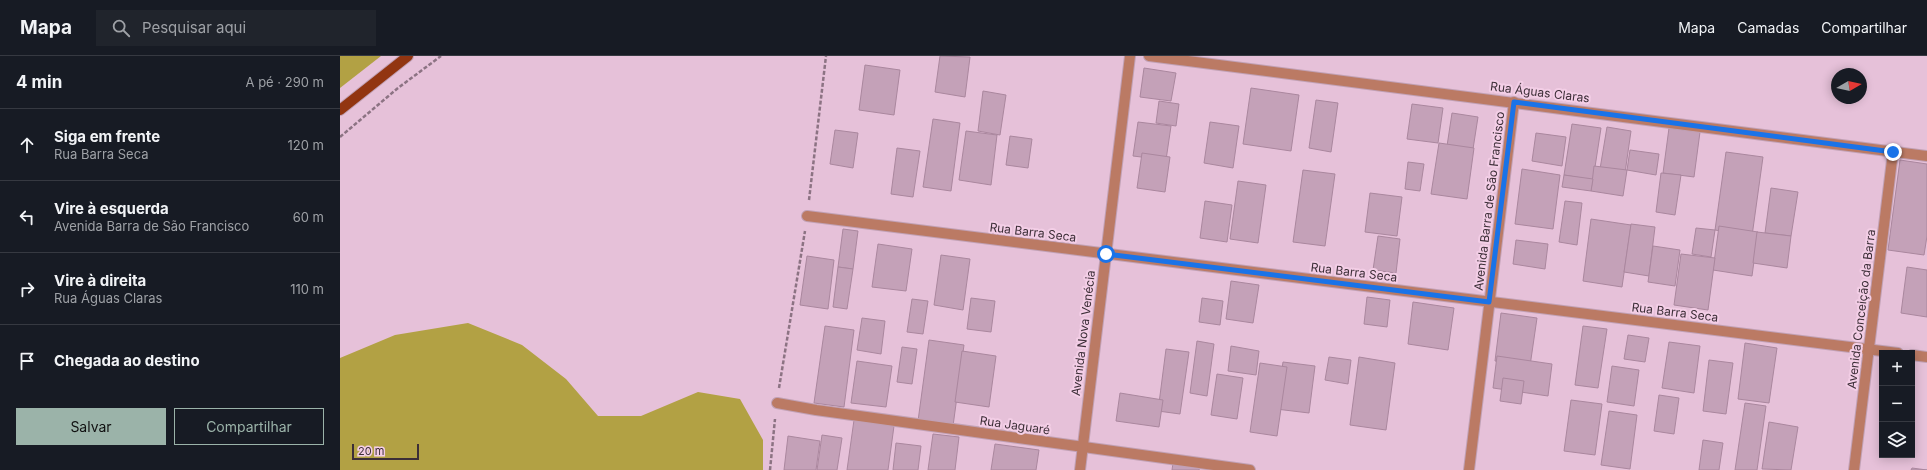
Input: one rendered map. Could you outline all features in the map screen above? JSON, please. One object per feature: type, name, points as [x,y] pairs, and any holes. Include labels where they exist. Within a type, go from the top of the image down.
[{"type":"main road","points":[[340,110],[408,56]]},
{"type":"street","name":"Avenida Nova Venécia","points":[[1080,470],[1130,56]]},
{"type":"street","name":"Rua Águas Claras","points":[[1149,56],[1927,156]]},
{"type":"street","name":"Avenida Barra de São Francisco","points":[[1469,470],[1514,102]]},
{"type":"street","name":"Avenida Conceição da Barra","points":[[1854,470],[1870,350],[1893,152]]},
{"type":"street","name":"Rua Barra Seca","points":[[807,216],[1879,351]]},
{"type":"street","points":[[1915,355],[1927,357]]},
{"type":"street","name":"Rua Jaguaré","points":[[777,403],[816,410],[1083,448],[1250,470]]},
{"type":"path","points":[[340,137],[398,88],[441,56]]},
{"type":"path","points":[[770,470],[777,403],[807,216],[826,56]]},
{"type":"shaded area","points":[[340,56],[381,56],[340,88]]},
{"type":"shaded area","points":[[468,323],[522,345],[566,379],[598,416],[641,416],[698,392],[740,399],[763,440],[763,470],[340,470],[340,358],[395,335]]},
{"type":"building","points":[[940,56],[970,57],[965,97],[935,92]]},
{"type":"building","points":[[865,65],[900,70],[894,115],[859,110]]},
{"type":"building","points":[[1144,68],[1176,73],[1171,101],[1140,97]]},
{"type":"building","points":[[1251,88],[1299,95],[1291,151],[1243,144]]},
{"type":"building","points":[[983,91],[1006,95],[1000,135],[978,131]]},
{"type":"building","points":[[1316,100],[1338,103],[1331,152],[1309,148]]},
{"type":"building","points":[[1159,101],[1179,104],[1176,126],[1156,123]]},
{"type":"building","points":[[1412,104],[1443,108],[1438,143],[1407,139]]},
{"type":"building","points":[[1452,113],[1478,117],[1473,149],[1447,146]]},
{"type":"building","points":[[933,119],[960,123],[951,191],[923,187]]},
{"type":"building","points":[[1138,122],[1171,126],[1166,160],[1133,156]]},
{"type":"building","points":[[1210,122],[1239,126],[1233,168],[1204,163]]},
{"type":"building","points":[[1572,124],[1601,128],[1593,180],[1564,175]]},
{"type":"building","points":[[1607,127],[1631,131],[1625,173],[1600,169]]},
{"type":"building","points":[[1669,128],[1700,132],[1694,177],[1663,173]]},
{"type":"building","points":[[835,130],[858,133],[853,168],[830,164]]},
{"type":"building","points":[[966,131],[997,135],[991,185],[959,180]]},
{"type":"building","points":[[1536,133],[1566,137],[1562,166],[1532,161]]},
{"type":"building","points":[[1010,136],[1032,139],[1028,168],[1006,165]]},
{"type":"building","points":[[1439,143],[1474,148],[1467,199],[1431,194]]},
{"type":"building","points":[[897,148],[920,151],[913,197],[891,194]]},
{"type":"building","points":[[1630,150],[1659,154],[1656,175],[1627,170]]},
{"type":"building","points":[[1726,152],[1763,157],[1752,236],[1715,230]]},
{"type":"building","points":[[1142,153],[1170,157],[1165,192],[1137,188]]},
{"type":"building","points":[[1900,160],[1927,164],[1927,236],[1924,255],[1888,250]]},
{"type":"building","points":[[1408,162],[1424,164],[1420,191],[1405,189]]},
{"type":"building","points":[[1594,166],[1627,170],[1623,196],[1591,191]]},
{"type":"building","points":[[1522,169],[1560,175],[1553,229],[1515,224]]},
{"type":"building","points":[[1303,170],[1335,174],[1325,246],[1293,242]]},
{"type":"building","points":[[1661,173],[1681,175],[1675,215],[1656,212]]},
{"type":"building","points":[[1564,175],[1593,179],[1591,191],[1562,187]]},
{"type":"building","points":[[1238,181],[1266,185],[1258,243],[1230,239]]},
{"type":"building","points":[[1771,188],[1798,192],[1791,236],[1765,233]]},
{"type":"building","points":[[1370,193],[1402,197],[1397,236],[1365,232]]},
{"type":"building","points":[[1205,201],[1232,205],[1227,242],[1200,238]]},
{"type":"building","points":[[1565,201],[1582,203],[1577,245],[1559,242]]},
{"type":"building","points":[[1591,219],[1631,225],[1622,287],[1583,281]]},
{"type":"building","points":[[1631,224],[1655,227],[1649,276],[1624,272]]},
{"type":"building","points":[[1719,226],[1758,232],[1752,276],[1713,270]]},
{"type":"building","points":[[1696,228],[1715,230],[1711,257],[1692,254]]},
{"type":"building","points":[[843,229],[858,231],[853,269],[838,267]]},
{"type":"building","points":[[1757,232],[1791,236],[1787,268],[1753,263]]},
{"type":"building","points":[[1378,236],[1400,239],[1396,273],[1373,270]]},
{"type":"building","points":[[1516,240],[1548,244],[1545,269],[1513,264]]},
{"type":"building","points":[[878,244],[912,249],[906,291],[872,287]]},
{"type":"building","points":[[1653,246],[1680,250],[1675,286],[1648,282]]},
{"type":"building","points":[[1681,254],[1715,258],[1708,310],[1674,305]]},
{"type":"building","points":[[941,255],[970,259],[963,310],[934,305]]},
{"type":"building","points":[[807,256],[834,260],[828,309],[800,305]]},
{"type":"building","points":[[838,267],[853,269],[847,309],[833,307]]},
{"type":"building","points":[[1907,267],[1927,270],[1927,317],[1901,313]]},
{"type":"building","points":[[1231,281],[1259,285],[1253,323],[1226,319]]},
{"type":"building","points":[[1367,297],[1390,300],[1387,327],[1364,324]]},
{"type":"building","points":[[971,298],[995,301],[991,332],[967,329]]},
{"type":"building","points":[[1202,298],[1223,301],[1220,325],[1199,322]]},
{"type":"building","points":[[912,299],[928,301],[923,334],[907,332]]},
{"type":"building","points":[[1413,302],[1454,308],[1448,350],[1408,344]]},
{"type":"building","points":[[1501,313],[1537,318],[1530,366],[1495,361]]},
{"type":"building","points":[[862,318],[885,321],[881,354],[857,350]]},
{"type":"building","points":[[825,326],[854,330],[844,407],[814,403]]},
{"type":"building","points":[[1583,326],[1607,329],[1598,388],[1575,385]]},
{"type":"building","points":[[1628,335],[1649,338],[1645,362],[1624,359]]},
{"type":"building","points":[[929,340],[964,345],[953,426],[918,421]]},
{"type":"building","points":[[1197,341],[1214,344],[1207,396],[1190,393]]},
{"type":"building","points":[[1669,342],[1700,346],[1694,393],[1662,388]]},
{"type":"building","points":[[1745,343],[1777,348],[1769,403],[1738,399]]},
{"type":"building","points":[[1231,346],[1259,351],[1256,375],[1228,371]]},
{"type":"building","points":[[902,347],[917,349],[912,384],[897,382]]},
{"type":"building","points":[[1166,349],[1189,352],[1180,414],[1158,411]]},
{"type":"building","points":[[962,351],[996,356],[989,407],[955,402]]},
{"type":"building","points":[[1497,356],[1552,364],[1548,396],[1493,388]]},
{"type":"building","points":[[1329,357],[1351,360],[1348,384],[1325,380]]},
{"type":"building","points":[[1359,357],[1395,363],[1386,430],[1350,425]]},
{"type":"building","points":[[1709,360],[1733,363],[1726,414],[1703,411]]},
{"type":"building","points":[[857,361],[892,366],[886,407],[851,403]]},
{"type":"building","points":[[1283,362],[1315,366],[1309,413],[1276,409]]},
{"type":"building","points":[[1260,363],[1287,367],[1277,436],[1250,432]]},
{"type":"building","points":[[1612,366],[1639,370],[1634,406],[1607,402]]},
{"type":"building","points":[[1217,374],[1243,378],[1237,419],[1211,415]]},
{"type":"building","points":[[1503,378],[1524,381],[1521,404],[1500,401]]},
{"type":"building","points":[[1120,393],[1163,400],[1159,427],[1116,421]]},
{"type":"building","points":[[1659,395],[1679,398],[1674,434],[1654,431]]},
{"type":"building","points":[[1571,400],[1602,404],[1595,455],[1564,451]]},
{"type":"building","points":[[1745,403],[1766,406],[1757,470],[1735,470]]},
{"type":"building","points":[[1609,411],[1637,415],[1630,469],[1601,465]]},
{"type":"building","points":[[854,420],[894,426],[888,470],[847,470]]},
{"type":"building","points":[[1769,422],[1798,427],[1791,470],[1762,469]]},
{"type":"building","points":[[933,434],[959,437],[955,470],[928,470]]},
{"type":"building","points":[[822,435],[842,438],[837,470],[817,470]]},
{"type":"building","points":[[788,436],[820,441],[816,470],[784,470]]},
{"type":"building","points":[[1703,440],[1723,443],[1719,470],[1699,470]]},
{"type":"building","points":[[896,443],[921,446],[918,470],[893,470]]},
{"type":"building","points":[[995,444],[1039,450],[1036,470],[991,470]]},
{"type":"building","points":[[1173,463],[1200,466],[1199,470],[1172,470]]},
{"type":"building","points":[[1912,468],[1927,470],[1911,470]]},
{"type":"route","points":[[1106,254],[1489,302],[1514,102],[1893,152]]}]
